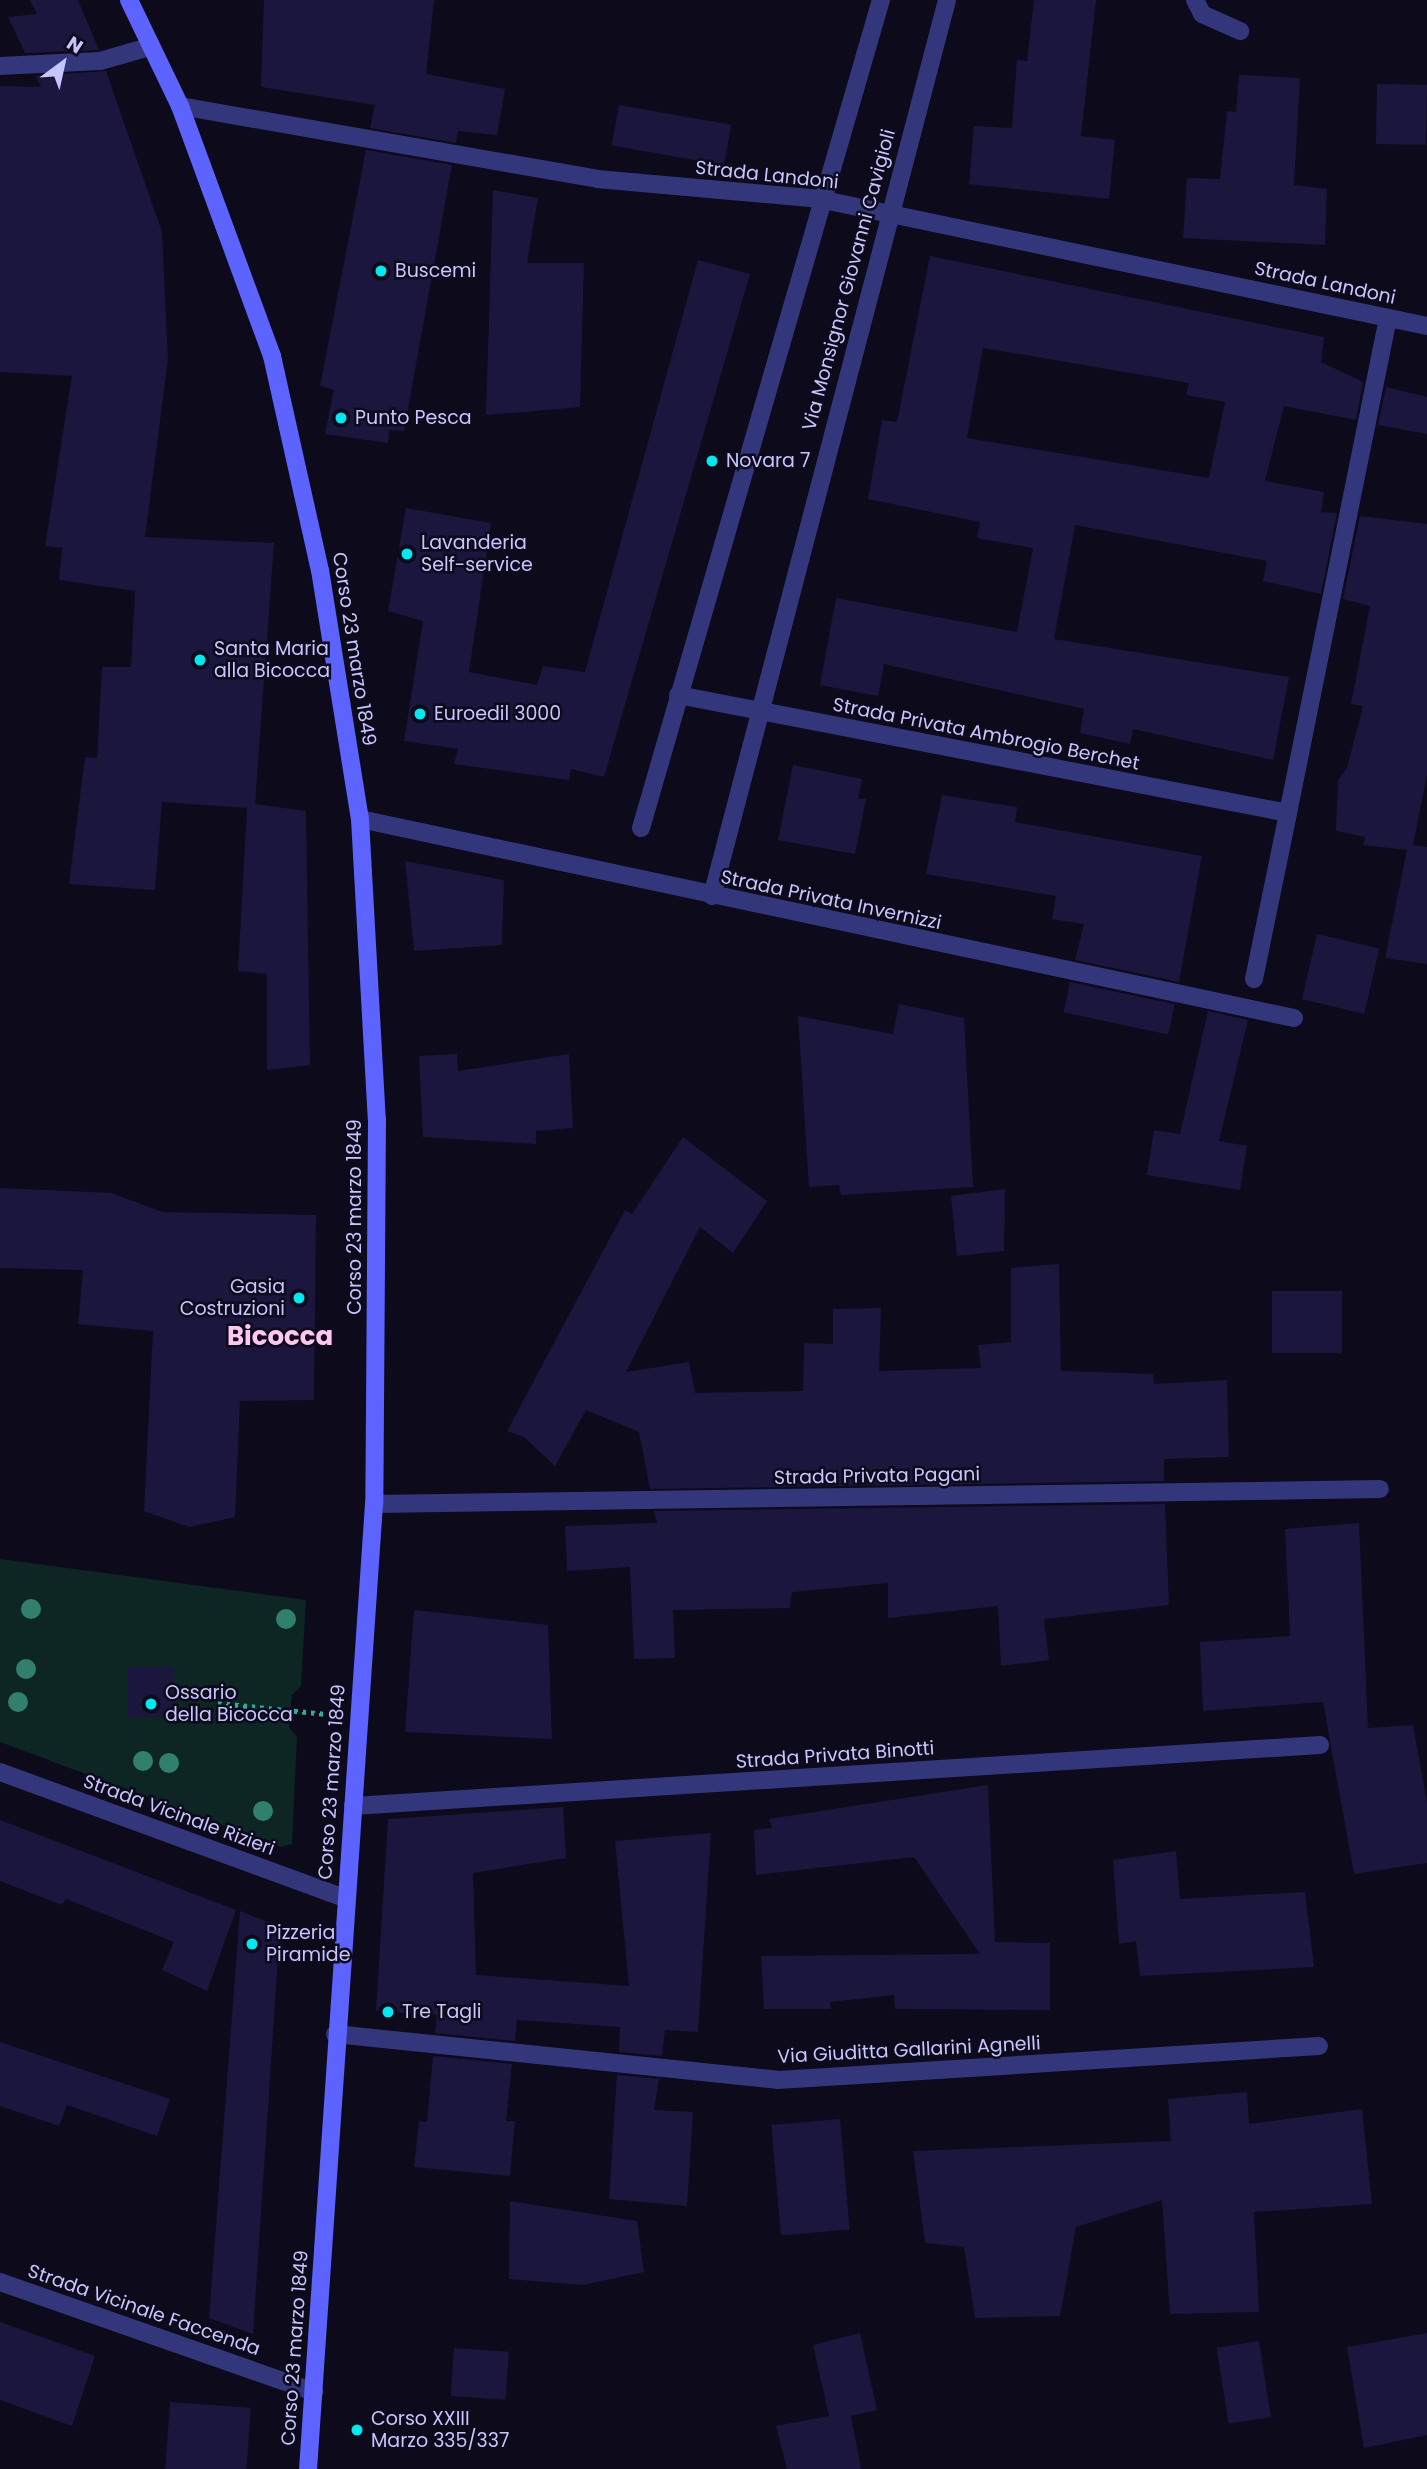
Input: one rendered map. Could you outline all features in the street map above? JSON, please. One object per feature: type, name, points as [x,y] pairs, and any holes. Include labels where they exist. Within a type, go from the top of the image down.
[{"type":"main road","name":"Corso 23 marzo 1849","points":[[129,0],[149,47],[180,106],[272,356],[320,570],[360,819],[377,1119],[374,1504],[344,1898],[308,2469]]},
{"type":"street","points":[[641,828],[819,199],[881,0]]},
{"type":"street","name":"Via Monsignor Giovanni Cavigioli","points":[[712,896],[887,213],[947,0]]},
{"type":"street","points":[[1195,0],[1202,14],[1240,31]]},
{"type":"street","points":[[0,66],[100,61],[149,47]]},
{"type":"street","name":"Strada Landoni","points":[[180,106],[597,180],[819,199],[1427,326]]},
{"type":"street","points":[[1254,979],[1388,318]]},
{"type":"street","name":"Strada Privata Ambrogio Berchet","points":[[678,695],[759,713],[1288,813]]},
{"type":"street","name":"Strada Privata Invernizzi","points":[[360,819],[1294,1018]]},
{"type":"street","name":"Strada Privata Pagani","points":[[374,1504],[1380,1489]]},
{"type":"street","name":"Strada Privata Binotti","points":[[353,1806],[1320,1745]]},
{"type":"street","name":"Strada Vicinale Rizieri","points":[[0,1772],[344,1898]]},
{"type":"street","name":"Via Giuditta Gallarini Agnelli","points":[[335,2034],[778,2080],[1319,2046]]},
{"type":"street","name":"Strada Vicinale Faccenda","points":[[0,2282],[314,2392]]},
{"type":"path","points":[[218,1703],[358,1718]]},
{"type":"green space","points":[[0,1559],[306,1600],[301,1686],[292,1695],[289,1727],[297,1737],[292,1844],[281,1847],[0,1742]]},
{"type":"building","points":[[30,0],[78,0],[99,50],[25,53],[8,17],[37,14]]},
{"type":"building","points":[[264,0],[434,0],[426,74],[505,89],[497,135],[458,131],[456,143],[370,128],[375,105],[261,87]]},
{"type":"building","points":[[1034,0],[1096,0],[1081,136],[1115,140],[1109,199],[969,184],[974,126],[1012,128],[1017,60],[1027,61]]},
{"type":"building","points":[[106,71],[162,232],[168,359],[145,537],[274,543],[255,804],[306,811],[310,1065],[267,1070],[267,974],[238,971],[247,808],[162,802],[155,890],[69,884],[85,757],[97,758],[102,667],[131,667],[135,591],[59,580],[62,548],[45,546],[72,376],[0,372],[0,86],[41,87],[36,76]]},
{"type":"building","points":[[1239,75],[1300,78],[1294,185],[1327,189],[1325,245],[1183,238],[1187,178],[1220,179],[1227,111],[1236,112]]},
{"type":"building","points":[[1377,84],[1427,85],[1426,145],[1376,144]]},
{"type":"building","points":[[619,105],[731,125],[724,165],[612,145]]},
{"type":"building","points":[[366,150],[452,165],[404,431],[389,430],[388,443],[325,434],[334,390],[320,386]]},
{"type":"building","points":[[493,190],[538,198],[527,263],[584,263],[580,407],[486,415]]},
{"type":"building","points":[[930,256],[1324,337],[1321,362],[1363,382],[1356,420],[1284,406],[1265,481],[1324,492],[1321,512],[1337,513],[1321,594],[1263,581],[1267,561],[1075,525],[1054,639],[1289,677],[1273,760],[1133,729],[1130,744],[1080,733],[1084,709],[884,664],[878,696],[820,685],[836,598],[1017,632],[1033,548],[977,538],[980,522],[868,499],[882,420],[897,422]],"holes":[[[983,348],[1189,383],[1186,395],[1225,402],[1209,478],[967,438]]]},
{"type":"building","points":[[698,260],[750,274],[604,777],[571,769],[569,780],[454,764],[458,749],[404,741],[423,621],[388,611],[406,508],[491,523],[469,672],[537,685],[543,666],[585,672]]},
{"type":"building","points":[[1386,387],[1427,397],[1427,434],[1378,425]]},
{"type":"building","points":[[1360,516],[1427,524],[1427,775],[1413,845],[1427,847],[1427,964],[1385,958],[1407,850],[1363,845],[1365,837],[1336,831],[1338,780],[1347,768],[1363,706],[1351,704],[1370,606],[1343,599]]},
{"type":"building","points":[[793,765],[862,779],[858,799],[866,799],[855,854],[778,840]]},
{"type":"building","points":[[942,795],[1017,807],[1015,822],[1202,856],[1179,982],[1075,960],[1084,924],[1052,919],[1056,896],[926,874]]},
{"type":"building","points":[[405,861],[504,880],[502,945],[414,951]]},
{"type":"building","points":[[1317,934],[1379,948],[1364,1014],[1302,999]]},
{"type":"building","points":[[1070,982],[1175,1004],[1168,1035],[1064,1012]]},
{"type":"building","points":[[899,1004],[964,1018],[973,1187],[841,1195],[839,1185],[809,1187],[798,1016],[893,1034]]},
{"type":"building","points":[[1208,1011],[1248,1020],[1219,1141],[1247,1146],[1240,1190],[1147,1175],[1154,1130],[1180,1134]]},
{"type":"building","points":[[457,1054],[458,1071],[569,1054],[573,1128],[536,1131],[536,1144],[423,1137],[419,1056]]},
{"type":"building","points":[[683,1137],[767,1201],[733,1253],[700,1227],[626,1372],[689,1362],[695,1393],[803,1391],[804,1343],[833,1344],[833,1309],[881,1308],[879,1371],[981,1368],[978,1345],[1011,1342],[1011,1268],[1059,1264],[1061,1371],[1153,1374],[1154,1384],[1227,1380],[1229,1457],[1164,1459],[1164,1481],[650,1489],[639,1432],[586,1410],[555,1466],[524,1437],[507,1431],[625,1210],[632,1214]]},
{"type":"building","points":[[0,1188],[111,1193],[163,1212],[316,1215],[314,1400],[240,1401],[235,1517],[189,1527],[144,1511],[153,1331],[78,1324],[83,1270],[0,1268]]},
{"type":"building","points":[[1005,1189],[1004,1251],[957,1256],[951,1196]]},
{"type":"building","points":[[1272,1291],[1342,1291],[1342,1353],[1272,1353]]},
{"type":"building","points":[[1165,1504],[1169,1605],[1044,1619],[1049,1660],[1001,1666],[998,1606],[888,1618],[888,1583],[792,1592],[790,1608],[673,1610],[675,1658],[634,1659],[630,1567],[567,1571],[565,1526],[657,1523],[654,1511]]},
{"type":"building","points":[[1359,1523],[1368,1728],[1413,1725],[1427,1802],[1427,1863],[1354,1874],[1323,1702],[1203,1711],[1200,1642],[1290,1636],[1285,1529]]},
{"type":"building","points":[[414,1610],[548,1625],[552,1739],[405,1732]]},
{"type":"building","name":"Ossario della Bicocca","points":[[128,1667],[173,1667],[173,1717],[128,1717]]},
{"type":"building","points":[[988,1785],[995,1942],[1050,1943],[1050,2010],[895,2009],[894,1995],[830,2002],[831,2009],[764,2009],[761,1956],[980,1954],[914,1857],[756,1875],[754,1830],[772,1828],[769,1819]]},
{"type":"building","points":[[563,1807],[566,1858],[473,1873],[476,1975],[629,1986],[615,1841],[711,1833],[698,2032],[665,2030],[662,2056],[619,2052],[620,2027],[517,2020],[515,2041],[435,2033],[437,2015],[376,2011],[388,1819]]},
{"type":"building","points":[[0,1820],[236,1910],[207,1991],[162,1970],[174,1942],[66,1899],[62,1905],[0,1881]]},
{"type":"building","points":[[1176,1851],[1180,1899],[1305,1892],[1314,1967],[1140,1976],[1136,1941],[1119,1944],[1113,1860]]},
{"type":"building","points":[[240,1911],[280,1927],[253,2334],[209,2318]]},
{"type":"building","points":[[0,2042],[170,2099],[157,2136],[67,2105],[59,2126],[0,2106]]},
{"type":"building","points":[[433,2056],[512,2064],[506,2121],[515,2121],[510,2176],[414,2167],[419,2121],[427,2122]]},
{"type":"building","points":[[617,2075],[659,2079],[654,2110],[693,2112],[687,2206],[609,2199]]},
{"type":"building","points":[[1247,2092],[1249,2124],[1362,2109],[1372,2204],[1254,2212],[1259,2312],[1170,2314],[1162,2200],[1076,2227],[1060,2316],[975,2318],[964,2247],[925,2243],[913,2151],[1171,2141],[1168,2099]]},
{"type":"building","points":[[840,2119],[850,2230],[781,2236],[771,2125]]},
{"type":"building","points":[[510,2201],[637,2221],[644,2272],[583,2285],[509,2279]]},
{"type":"building","points":[[0,2322],[95,2356],[72,2426],[0,2400]]},
{"type":"building","points":[[860,2333],[877,2410],[851,2416],[861,2469],[787,2469],[776,2426],[829,2416],[813,2345]]},
{"type":"building","points":[[1427,2333],[1427,2435],[1364,2448],[1347,2347]]},
{"type":"building","points":[[1259,2341],[1271,2417],[1229,2424],[1217,2348]]},
{"type":"building","points":[[454,2348],[509,2352],[506,2400],[451,2396]]},
{"type":"building","points":[[170,2402],[251,2408],[247,2469],[165,2469]]},
{"type":"place","name":"Buscemi","points":[[381,271]]},
{"type":"place","name":"Punto Pesca","points":[[341,418]]},
{"type":"place","name":"Novara 7","points":[[712,461]]},
{"type":"place","name":"Lavanderia Self-service","points":[[407,554]]},
{"type":"place","name":"Santa Maria alla Bicocca","points":[[200,660]]},
{"type":"place","name":"Euroedil 3000","points":[[420,714]]},
{"type":"place","name":"Gasia Costruzioni","points":[[299,1298]]},
{"type":"place","name":"Ossario della Bicocca","points":[[151,1704]]},
{"type":"place","name":"Pizzeria Piramide","points":[[252,1944]]},
{"type":"place","name":"Tre Tagli","points":[[388,2012]]},
{"type":"place","name":"Corso XXIII Marzo 335/337","points":[[357,2430]]},
{"type":"district","name":"Bicocca","points":[[280,1337]]}]
